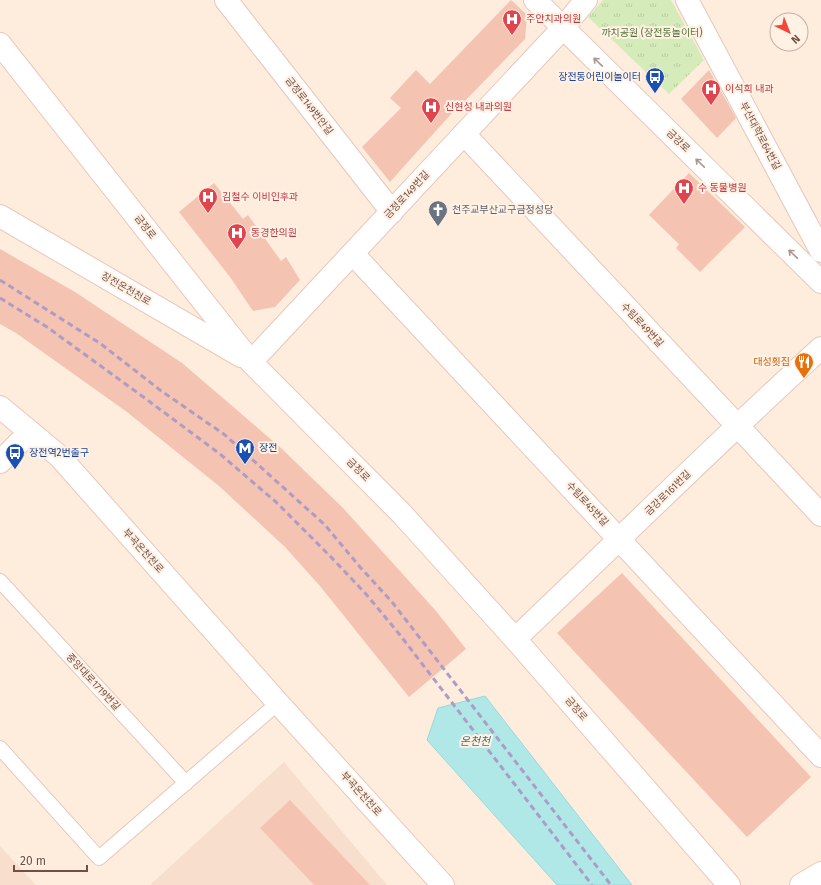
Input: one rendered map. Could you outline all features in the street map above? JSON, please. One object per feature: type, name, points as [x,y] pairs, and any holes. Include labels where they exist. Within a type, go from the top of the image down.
[{"type":"street","name":"금정로149번안길","points":[[226,0],[392,212]]},
{"type":"street","name":"금강로","points":[[535,0],[821,282]]},
{"type":"street","name":"금정로149번길","points":[[251,362],[563,28],[586,0]]},
{"type":"street","name":"부산대학로64번길","points":[[687,0],[821,250]]},
{"type":"street","name":"금정로","points":[[0,44],[251,362],[402,514],[515,639],[729,885]]},
{"type":"street","name":"수림로49번길","points":[[464,134],[821,515]]},
{"type":"street","name":"장전온천천로","points":[[0,216],[251,362]]},
{"type":"street","name":"수림로45번길","points":[[352,254],[821,756]]},
{"type":"street","name":"금강로161번길","points":[[515,639],[620,540],[737,426],[821,348]]},
{"type":"street","name":"부곡온천천로","points":[[0,407],[59,456],[278,703],[444,885]]},
{"type":"street","points":[[0,462],[30,432]]},
{"type":"street","points":[[801,885],[821,873]]},
{"type":"lane","name":"중앙대로1719번길","points":[[0,581],[186,783]]},
{"type":"lane","points":[[0,748],[99,858],[278,703]]},
{"type":"shaded area","points":[[284,762],[387,885],[150,885]]},
{"type":"shaded area","points":[[0,846],[36,885],[0,885]]},
{"type":"green space","name":"까치공원 (장전동놀이터)","points":[[603,0],[671,0],[704,60],[669,94],[588,17]]},
{"type":"water","name":"온천천","points":[[485,696],[632,885],[557,885],[427,740],[438,708]]},
{"type":"building","points":[[511,0],[527,15],[525,39],[461,105],[460,104],[390,182],[362,147],[401,108],[390,98],[416,70],[430,84]]},
{"type":"building","points":[[709,70],[736,118],[717,138],[681,99]]},
{"type":"building","points":[[689,173],[745,227],[700,272],[676,248],[679,244],[649,215]]},
{"type":"building","points":[[214,183],[243,219],[248,215],[281,261],[286,257],[300,280],[275,307],[253,311],[230,277],[179,212]]},
{"type":"building","points":[[0,249],[75,292],[182,363],[231,405],[282,449],[343,508],[436,611],[466,649],[409,697],[320,586],[285,547],[219,486],[127,412],[16,333],[0,324]]},
{"type":"building","points":[[622,573],[811,777],[747,837],[557,633]]},
{"type":"building","points":[[290,800],[370,885],[314,885],[260,828]]},
{"type":"railway","points":[[0,280],[101,344],[160,390],[225,435],[325,525],[392,602],[611,885]]},
{"type":"railway","points":[[0,298],[47,327],[142,396],[220,454],[276,502],[366,594],[400,635],[592,885]]},
{"type":"place","name":"주안치과의원","points":[[512,36]]},
{"type":"place","name":"장전동어린이놀이터","points":[[655,94]]},
{"type":"place","name":"이석희 내과","points":[[711,106]]},
{"type":"place","name":"신현성 내과의원","points":[[431,124]]},
{"type":"place","name":"수 동물병원","points":[[684,205]]},
{"type":"place","name":"김철수 이비인후과","points":[[208,214]]},
{"type":"place","name":"천주교부산교구금정성당","points":[[438,227]]},
{"type":"place","name":"동경한의원","points":[[237,250]]},
{"type":"place","name":"대성횟집","points":[[804,379]]},
{"type":"place","name":"장전","points":[[245,465]]},
{"type":"place","name":"장전역2번출구","points":[[15,470]]}]
